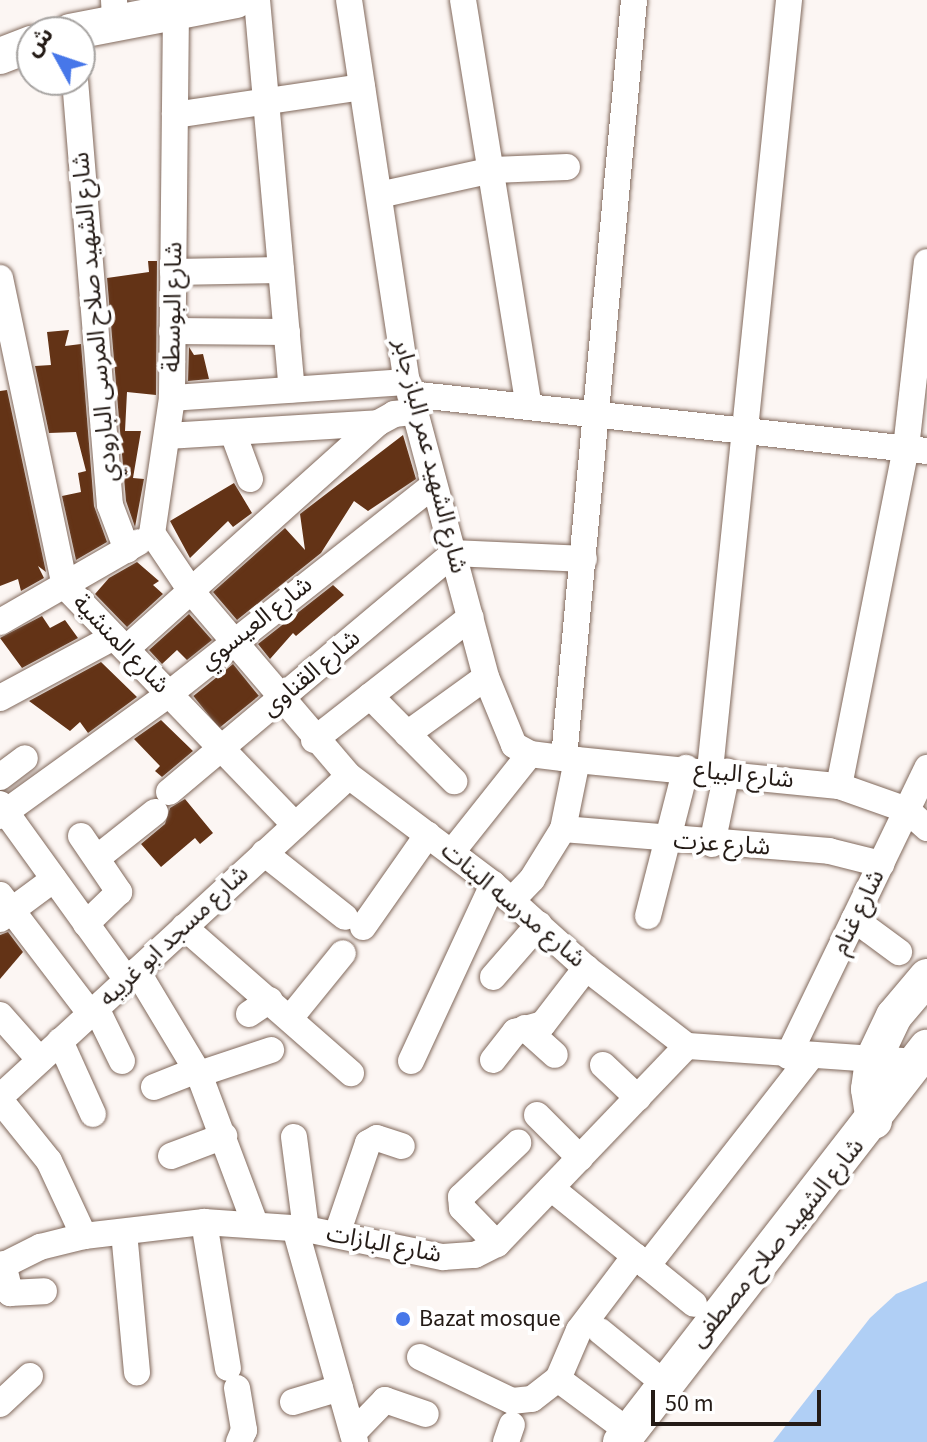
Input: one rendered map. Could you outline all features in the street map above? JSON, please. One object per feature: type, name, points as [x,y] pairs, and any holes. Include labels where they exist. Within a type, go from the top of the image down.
[{"type":"main road","points":[[96,20],[115,10],[176,10],[236,0]]},
{"type":"main road","name":"شارع الشهيد صلاح مصطفى","points":[[874,1121],[869,1089],[873,1060],[894,1016],[927,977]]},
{"type":"main road","name":"شارع الشهيد صلاح مصطفى","points":[[625,1437],[874,1121],[920,1055]]},
{"type":"street","points":[[257,0],[292,389]]},
{"type":"street","name":"شارع الشهيد عمر الباز جابر","points":[[349,0],[410,396],[486,677],[514,745],[530,754]]},
{"type":"street","points":[[463,0],[493,170],[529,407]]},
{"type":"street","points":[[411,1061],[502,892],[541,867],[563,829],[634,0]]},
{"type":"street","points":[[712,844],[707,770],[747,431],[789,0]]},
{"type":"street","name":"شارع البوسطة","points":[[152,533],[172,398],[176,10]]},
{"type":"street","points":[[175,115],[362,87]]},
{"type":"street","name":"شارع الشهيد صلاح المرسى البارودي","points":[[76,96],[110,505],[127,550]]},
{"type":"street","points":[[379,195],[493,170],[567,167]]},
{"type":"street","points":[[839,786],[917,450],[927,262]]},
{"type":"street","points":[[173,272],[281,270]]},
{"type":"street","name":"شارع المنشية","points":[[0,278],[65,586],[295,825]]},
{"type":"street","points":[[172,331],[287,332]]},
{"type":"street","points":[[172,398],[292,389],[410,396],[917,450]]},
{"type":"street","points":[[0,698],[120,643],[191,591],[378,423],[394,414],[410,396]]},
{"type":"street","points":[[167,436],[378,423]]},
{"type":"street","points":[[233,433],[250,479]]},
{"type":"street","name":"شارع العيسوي","points":[[2,811],[169,694],[232,640],[434,485]]},
{"type":"street","points":[[0,622],[152,533],[191,591]]},
{"type":"street","points":[[454,553],[584,559]]},
{"type":"street","name":"شارع القناوى","points":[[97,858],[221,748],[454,553]]},
{"type":"street","name":"شارع مدرسه البنات","points":[[191,591],[314,740],[349,776],[452,852],[539,924],[586,968],[687,1046]]},
{"type":"street","points":[[314,740],[471,617]]},
{"type":"street","points":[[407,734],[486,677]]},
{"type":"street","points":[[370,696],[454,781]]},
{"type":"street","points":[[452,852],[530,754]]},
{"type":"street","name":"شارع البياع","points":[[530,754],[839,786],[907,810]]},
{"type":"street","points":[[0,777],[25,758]]},
{"type":"street","name":"شارع غنام","points":[[558,1379],[579,1330],[641,1261],[799,1056],[854,919],[927,768]]},
{"type":"street","points":[[648,916],[667,840],[707,770]]},
{"type":"street","name":"شارع مسجد ابو غريبه","points":[[3,1109],[40,1060],[349,776]]},
{"type":"street","points":[[907,810],[927,828]]},
{"type":"street","points":[[2,811],[86,924],[132,975],[198,1072],[255,1224]]},
{"type":"street","name":"شارع عزت","points":[[563,829],[712,844],[829,851],[881,864]]},
{"type":"street","points":[[264,853],[354,922],[428,834]]},
{"type":"street","points":[[81,836],[119,896],[86,924]]},
{"type":"street","points":[[54,879],[4,908],[93,1011],[122,1061]]},
{"type":"street","points":[[854,919],[899,952]]},
{"type":"street","points":[[493,977],[539,924]]},
{"type":"street","points":[[184,927],[260,1007],[291,1017],[351,1073]]},
{"type":"street","points":[[291,1017],[343,953]]},
{"type":"street","points":[[493,1060],[515,1032],[543,1024],[586,968]]},
{"type":"street","points":[[0,1015],[40,1060]]},
{"type":"street","points":[[525,1028],[555,1055]]},
{"type":"street","points":[[60,1041],[93,1114]]},
{"type":"street","points":[[687,1046],[873,1060],[920,1055]]},
{"type":"street","name":"شارع البازات","points":[[2,1266],[40,1247],[84,1236],[204,1222],[255,1224],[337,1234],[460,1259],[497,1244],[687,1046]]},
{"type":"street","points":[[154,1087],[271,1050]]},
{"type":"street","points":[[603,1065],[638,1098]]},
{"type":"street","points":[[3,1109],[49,1161],[84,1236]]},
{"type":"street","points":[[537,1115],[580,1158]]},
{"type":"street","points":[[171,1156],[224,1136]]},
{"type":"street","points":[[294,1137],[301,1229],[354,1438]]},
{"type":"street","points":[[337,1234],[368,1143],[377,1138],[402,1146]]},
{"type":"street","points":[[497,1244],[462,1208],[461,1197],[518,1143]]},
{"type":"street","points":[[551,1188],[694,1304]]},
{"type":"street","points":[[204,1222],[244,1430],[240,1442]]},
{"type":"street","points":[[124,1232],[137,1372]]},
{"type":"street","points":[[2,1266],[12,1295],[44,1291]]},
{"type":"street","points":[[600,1331],[665,1384]]},
{"type":"street","points":[[420,1357],[512,1401],[532,1399],[558,1379],[625,1437]]},
{"type":"street","points":[[0,1404],[30,1376]]},
{"type":"street","points":[[293,1402],[340,1388]]},
{"type":"street","points":[[354,1438],[385,1400],[426,1414]]},
{"type":"water","points":[[927,1281],[927,1442],[773,1442],[870,1318],[896,1294]]},
{"type":"building","points":[[148,261],[157,261],[156,395],[127,392],[125,431],[141,431],[133,478],[144,479],[135,527],[126,501],[107,278],[149,272]]},
{"type":"building","points":[[69,330],[65,346],[81,344],[94,506],[107,542],[76,560],[62,496],[81,492],[78,473],[86,471],[76,432],[49,433],[35,366],[51,365],[47,332]]},
{"type":"building","points":[[189,347],[194,355],[203,354],[209,379],[188,381]]},
{"type":"building","points":[[7,390],[46,572],[38,566],[44,578],[21,591],[18,579],[0,586],[0,391]]},
{"type":"building","points":[[403,435],[416,479],[368,511],[354,501],[321,553],[237,620],[213,592],[285,528],[305,550],[300,514]]},
{"type":"building","points":[[234,483],[252,513],[233,527],[228,521],[190,558],[170,521]]},
{"type":"building","points":[[137,562],[159,581],[153,585],[163,594],[127,627],[95,594],[109,578]]},
{"type":"building","points":[[333,585],[344,595],[296,636],[293,633],[270,659],[258,644]]},
{"type":"building","points":[[189,614],[212,640],[187,660],[177,650],[162,664],[149,650]]},
{"type":"building","points":[[42,616],[50,628],[65,620],[78,638],[22,668],[0,638]]},
{"type":"building","points":[[101,662],[137,697],[88,733],[80,722],[70,731],[29,701]]},
{"type":"building","points":[[233,664],[259,696],[219,728],[193,696]]},
{"type":"building","points":[[161,720],[193,751],[162,777],[155,771],[160,766],[134,739]]},
{"type":"building","points":[[185,799],[213,833],[200,844],[195,838],[161,867],[141,844],[165,824],[170,808]]},
{"type":"building","points":[[8,932],[23,952],[0,979],[0,935]]},
{"type":"place","name":"Bazat mosque","points":[[403,1319]]}]
